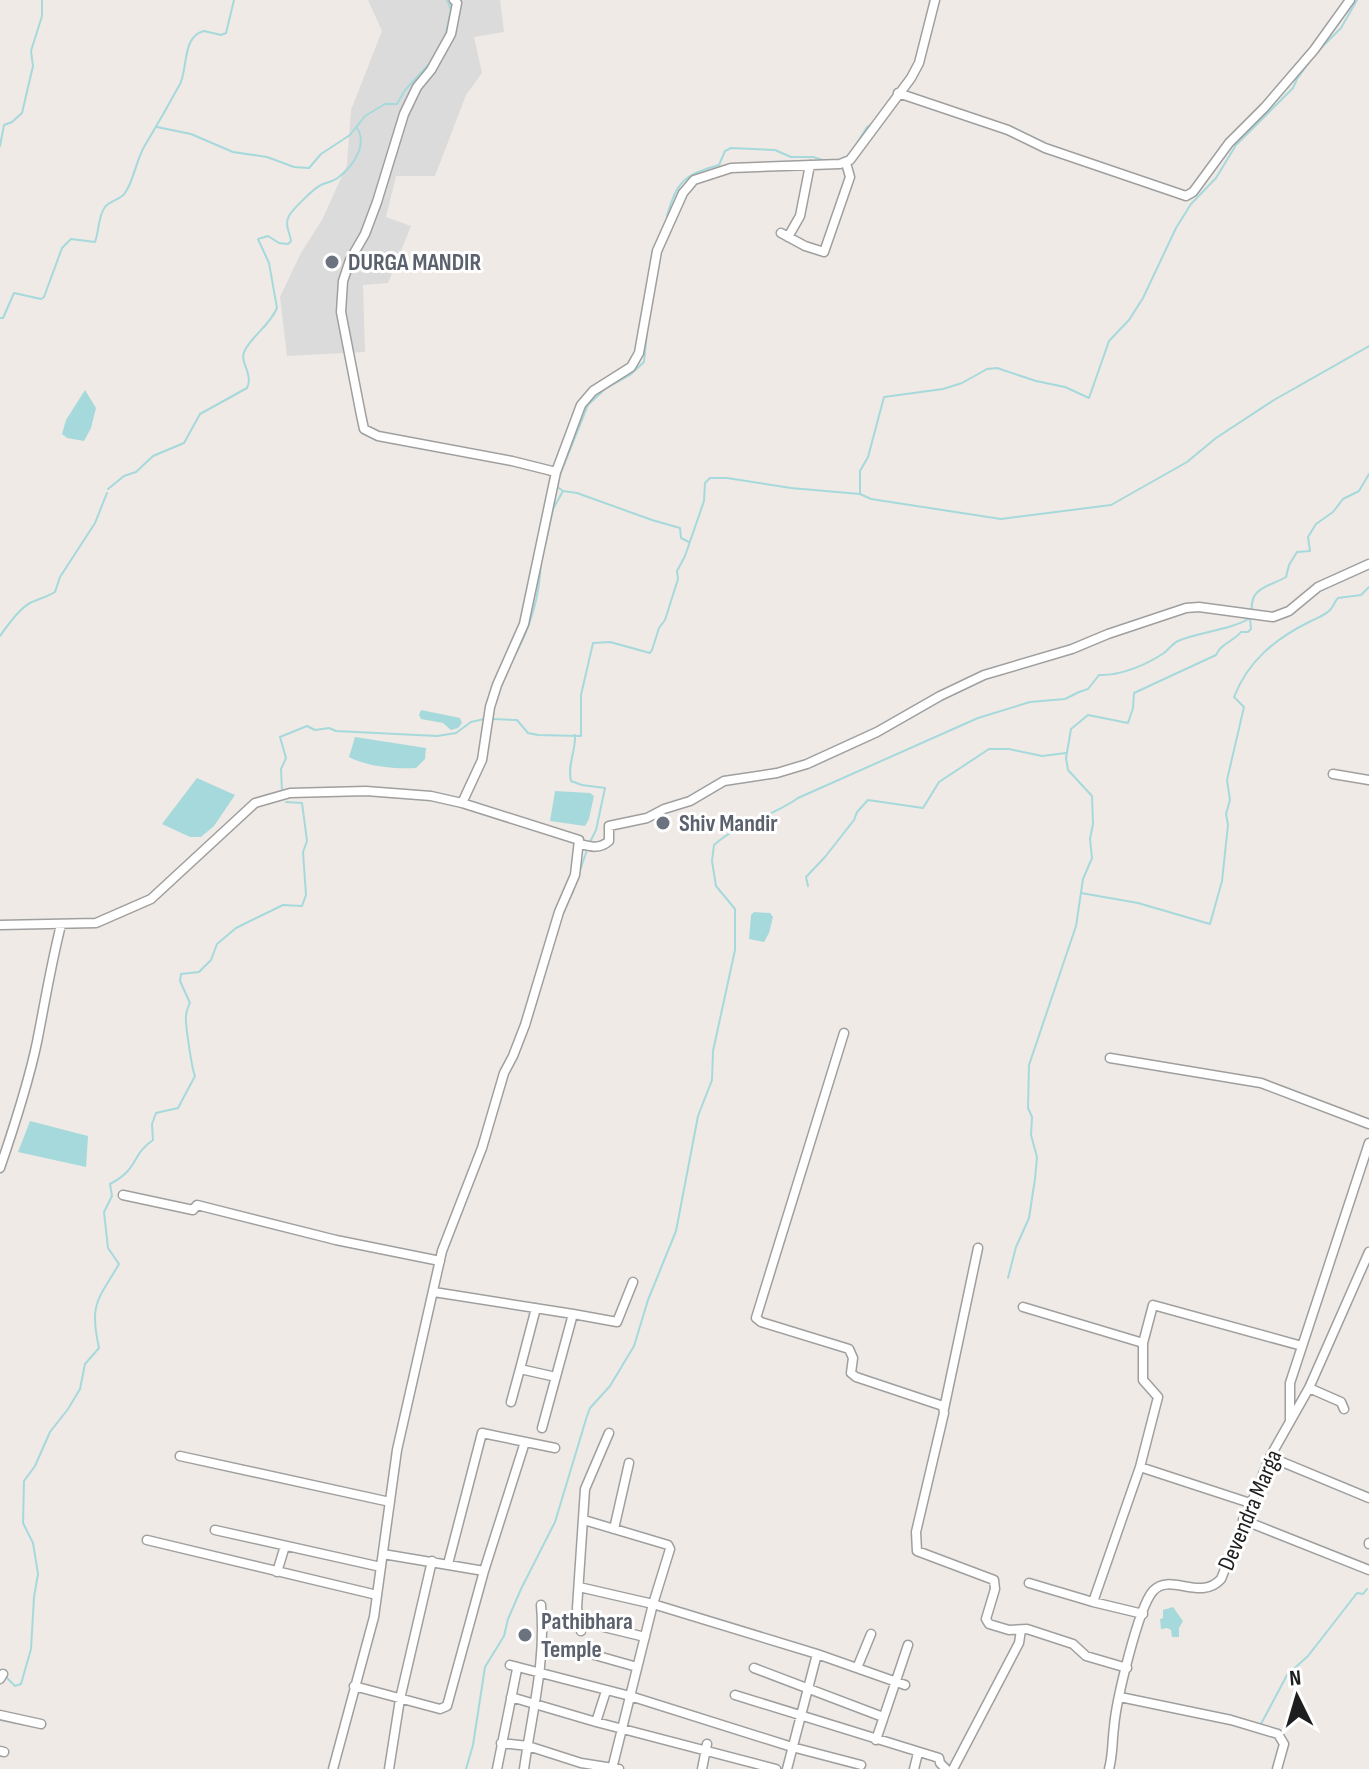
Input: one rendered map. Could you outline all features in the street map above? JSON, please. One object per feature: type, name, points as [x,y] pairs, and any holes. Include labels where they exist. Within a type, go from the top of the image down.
[{"type":"street","points":[[454,0],[457,3],[451,34],[431,70],[417,87],[404,114],[377,202],[343,281],[341,312],[364,429],[378,436],[556,472]]},
{"type":"street","points":[[462,803],[482,760],[490,707],[497,685],[524,624],[556,472],[585,398],[631,367],[639,353],[657,251],[687,186],[703,175],[731,168],[846,163],[911,78],[919,63],[935,0]]},
{"type":"street","points":[[898,93],[1186,196],[1193,192],[1229,143],[1314,50],[1350,0]]},
{"type":"street","points":[[810,165],[800,216],[785,235],[824,252],[850,177],[846,163]]},
{"type":"street","points":[[0,925],[96,923],[151,899],[255,803],[290,793],[366,791],[431,796],[578,839],[585,846],[599,847],[609,841],[609,826],[647,818],[690,801],[724,781],[777,773],[807,764],[877,732],[940,696],[1009,666],[1072,649],[1186,608],[1199,607],[1264,617],[1280,615],[1318,587],[1369,564]]},
{"type":"street","points":[[1333,774],[1369,780]]},
{"type":"street","points":[[333,1769],[374,1617],[397,1450],[440,1261],[486,1136],[504,1073],[525,1025],[559,912],[585,846]]},
{"type":"street","points":[[0,1168],[17,1121],[61,925]]},
{"type":"street","points":[[844,1033],[756,1318],[844,1347],[852,1353],[850,1369],[856,1377],[939,1403],[944,1409]]},
{"type":"street","points":[[1110,1058],[1261,1083],[1369,1124]]},
{"type":"street","points":[[1290,1420],[1290,1383],[1369,1143]]},
{"type":"street","points":[[123,1195],[193,1210],[197,1205],[336,1240],[440,1261]]},
{"type":"street","points":[[978,1248],[916,1532],[916,1548],[919,1553],[994,1580],[995,1589],[987,1622],[1002,1629],[1027,1629],[1073,1644],[1086,1656],[1127,1668]]},
{"type":"street","name":"Devendra Marga","points":[[1109,1769],[1114,1726],[1127,1668],[1153,1591],[1166,1583],[1203,1589],[1221,1579],[1270,1457],[1309,1388],[1369,1252]]},
{"type":"street","points":[[434,1292],[617,1322],[633,1282]]},
{"type":"street","points":[[1093,1602],[1140,1467],[1158,1397],[1143,1380],[1143,1343],[1153,1305],[1302,1346]]},
{"type":"street","points":[[1023,1307],[1143,1343]]},
{"type":"street","points":[[511,1402],[536,1308]]},
{"type":"street","points":[[542,1428],[573,1314]]},
{"type":"street","points":[[520,1369],[556,1377]]},
{"type":"street","points":[[1309,1388],[1341,1402],[1344,1409]]},
{"type":"street","points":[[448,1564],[482,1433],[555,1448]]},
{"type":"street","points":[[609,1433],[585,1489],[577,1608],[580,1626],[645,1637]]},
{"type":"street","points":[[354,1686],[440,1709],[447,1706],[484,1571],[525,1442]]},
{"type":"street","points":[[180,1456],[390,1502]]},
{"type":"street","points":[[1270,1457],[1369,1498]]},
{"type":"street","points":[[614,1529],[629,1463]]},
{"type":"street","points":[[1140,1467],[1250,1503]]},
{"type":"street","points":[[501,1743],[528,1746],[580,1766],[614,1768],[637,1667],[670,1547],[584,1520]]},
{"type":"street","points":[[1243,1520],[1369,1570]]},
{"type":"street","points":[[215,1530],[381,1567]]},
{"type":"street","points":[[147,1540],[377,1595]]},
{"type":"street","points":[[277,1572],[285,1546]]},
{"type":"street","points":[[383,1554],[484,1571]]},
{"type":"street","points":[[389,1769],[400,1699],[432,1561]]},
{"type":"street","points":[[1029,1583],[1143,1614]]},
{"type":"street","points":[[579,1587],[653,1604],[817,1654],[905,1685]]},
{"type":"street","points":[[524,1769],[542,1674],[544,1639],[541,1605]]},
{"type":"street","points":[[953,1769],[1019,1643],[1021,1630]]},
{"type":"street","points":[[857,1668],[871,1634]]},
{"type":"street","points":[[876,1740],[908,1645]]},
{"type":"street","points":[[584,1652],[637,1667]]},
{"type":"street","points":[[787,1769],[817,1654]]},
{"type":"street","points":[[497,1769],[514,1667],[630,1696],[792,1747],[861,1765]]},
{"type":"street","points":[[754,1668],[883,1717]]},
{"type":"street","points":[[596,1722],[606,1691]]},
{"type":"street","points":[[735,1695],[939,1758],[946,1769]]},
{"type":"street","points":[[511,1697],[776,1769]]},
{"type":"street","points":[[1120,1697],[1231,1720],[1278,1734],[1284,1744],[1277,1769]]},
{"type":"street","points":[[0,1715],[41,1724]]},
{"type":"street","points":[[702,1769],[707,1748]]},
{"type":"street","points":[[914,1769],[918,1753]]},
{"type":"street","points":[[825,1769],[829,1757]]},
{"type":"shaded area","points":[[368,0],[500,0],[504,32],[474,37],[482,73],[466,95],[435,176],[396,176],[386,217],[411,226],[388,283],[363,285],[365,352],[287,356],[280,297],[301,253],[322,220],[347,165],[351,110],[382,31]]},
{"type":"water","points":[[85,390],[96,408],[91,428],[84,441],[67,438],[62,434],[66,420]]},
{"type":"water","points":[[421,710],[460,718],[462,723],[451,730],[443,723],[421,719]]},
{"type":"water","points":[[355,737],[426,748],[425,759],[416,768],[391,768],[365,763],[349,757]]},
{"type":"water","points":[[197,778],[235,795],[214,826],[201,837],[190,837],[162,824]]},
{"type":"water","points":[[555,791],[590,793],[594,796],[585,826],[550,821]]},
{"type":"water","points":[[754,912],[770,913],[773,917],[764,942],[749,939],[751,915]]},
{"type":"water","points":[[30,1121],[88,1136],[86,1167],[18,1152]]},
{"type":"water","points":[[1173,1607],[1183,1621],[1179,1637],[1172,1637],[1171,1630],[1167,1628],[1161,1629],[1163,1610]]},
{"type":"waterway","points":[[0,146],[4,125],[22,113],[33,66],[31,51],[42,16],[42,0]]},
{"type":"waterway","points":[[0,318],[3,318],[14,293],[44,297],[62,248],[71,239],[95,242],[103,211],[125,193],[144,147],[180,84],[192,39],[204,31],[221,35],[226,33],[234,0]]},
{"type":"waterway","points":[[445,37],[451,10],[447,0]]},
{"type":"waterway","points":[[923,61],[939,0]]},
{"type":"waterway","points":[[860,494],[860,471],[868,457],[884,397],[943,389],[962,383],[987,369],[997,368],[1065,387],[1089,398],[1109,341],[1129,320],[1143,298],[1176,228],[1191,204],[1216,178],[1236,145],[1293,88],[1315,54],[1341,28],[1357,0]]},
{"type":"waterway","points":[[157,127],[191,134],[233,152],[309,168],[321,154],[350,135],[365,116],[385,104],[397,104],[405,90],[430,63]]},
{"type":"waterway","points":[[854,148],[867,127],[874,122]]},
{"type":"waterway","points":[[108,489],[124,476],[136,472],[153,456],[184,443],[200,414],[247,388],[249,377],[243,354],[277,308],[269,263],[258,239],[268,236],[279,243],[288,244],[291,241],[287,225],[289,216],[313,190],[337,179],[349,167],[360,148],[357,128]]},
{"type":"waterway","points":[[667,216],[674,195],[684,181],[719,165],[725,151],[731,148],[775,150],[791,157],[823,160],[848,156]]},
{"type":"waterway","points":[[660,255],[675,220]]},
{"type":"waterway","points":[[558,480],[588,405],[644,362],[647,332]]},
{"type":"waterway","points":[[492,719],[517,720],[528,733],[538,735],[581,736],[581,695],[593,643],[610,642],[650,653],[665,620],[678,579],[677,571],[704,501],[705,483],[710,478],[860,494],[871,499],[1001,519],[1111,505],[1187,462],[1216,438],[1274,400],[1369,346]]},
{"type":"waterway","points":[[1252,612],[1257,593],[1286,577],[1297,552],[1310,551],[1308,537],[1316,524],[1333,512],[1343,499],[1359,491],[1369,474]]},
{"type":"waterway","points":[[545,546],[553,509],[563,491],[556,486]]},
{"type":"waterway","points":[[563,491],[680,528],[681,538],[689,542]]},
{"type":"waterway","points":[[0,636],[26,605],[55,592],[60,577],[95,523],[107,493]]},
{"type":"waterway","points":[[512,660],[533,612],[541,560]]},
{"type":"waterway","points":[[1081,893],[1138,903],[1210,924],[1222,881],[1228,825],[1226,814],[1230,800],[1227,780],[1244,707],[1234,697],[1240,684],[1255,662],[1274,644],[1327,613],[1338,598],[1361,595],[1369,587]]},
{"type":"waterway","points":[[466,1769],[473,1745],[485,1667],[504,1636],[521,1589],[555,1522],[590,1408],[610,1386],[634,1346],[648,1300],[676,1231],[698,1116],[712,1080],[713,1051],[735,950],[735,909],[716,886],[712,861],[714,845],[723,837],[798,798],[978,718],[1030,702],[1065,699],[1088,689],[1099,675],[1133,669],[1164,653],[1178,641],[1250,618],[1251,629],[1241,632],[1216,655],[1134,693],[1128,723],[1088,715],[1071,729],[1066,758],[1068,770],[1092,796],[1092,858],[1083,879],[1076,926],[1029,1065],[1028,1108],[1037,1157],[1035,1179],[1029,1218],[1016,1247],[1008,1278]]},
{"type":"waterway","points":[[282,791],[281,769],[286,758],[280,737],[307,726],[315,730],[329,728],[336,731],[437,736],[456,733],[471,722],[484,719]]},
{"type":"waterway","points":[[575,735],[571,781],[605,788],[596,830],[589,844]]},
{"type":"waterway","points":[[808,886],[806,877],[868,800],[923,808],[939,782],[989,749],[1009,749],[1042,756],[1066,753]]},
{"type":"waterway","points":[[6,1677],[15,1686],[21,1684],[31,1649],[38,1574],[33,1543],[23,1523],[24,1481],[35,1466],[50,1432],[80,1389],[85,1364],[99,1348],[95,1311],[119,1264],[108,1248],[104,1212],[112,1196],[110,1184],[126,1173],[153,1140],[152,1124],[156,1113],[178,1108],[195,1076],[186,1020],[190,1003],[180,981],[181,974],[199,972],[211,960],[217,944],[236,928],[283,905],[302,906],[306,895],[303,852],[307,841],[302,803],[286,802]]},
{"type":"waterway","points":[[572,894],[587,850]]},
{"type":"waterway","points":[[1261,1724],[1287,1675],[1308,1656],[1357,1593],[1363,1594],[1367,1589]]},
{"type":"place","name":"DURGA MANDIR","points":[[332,262]]},
{"type":"place","name":"Shiv Mandir","points":[[663,823]]},
{"type":"place","name":"Pathibhara Temple","points":[[525,1635]]}]
